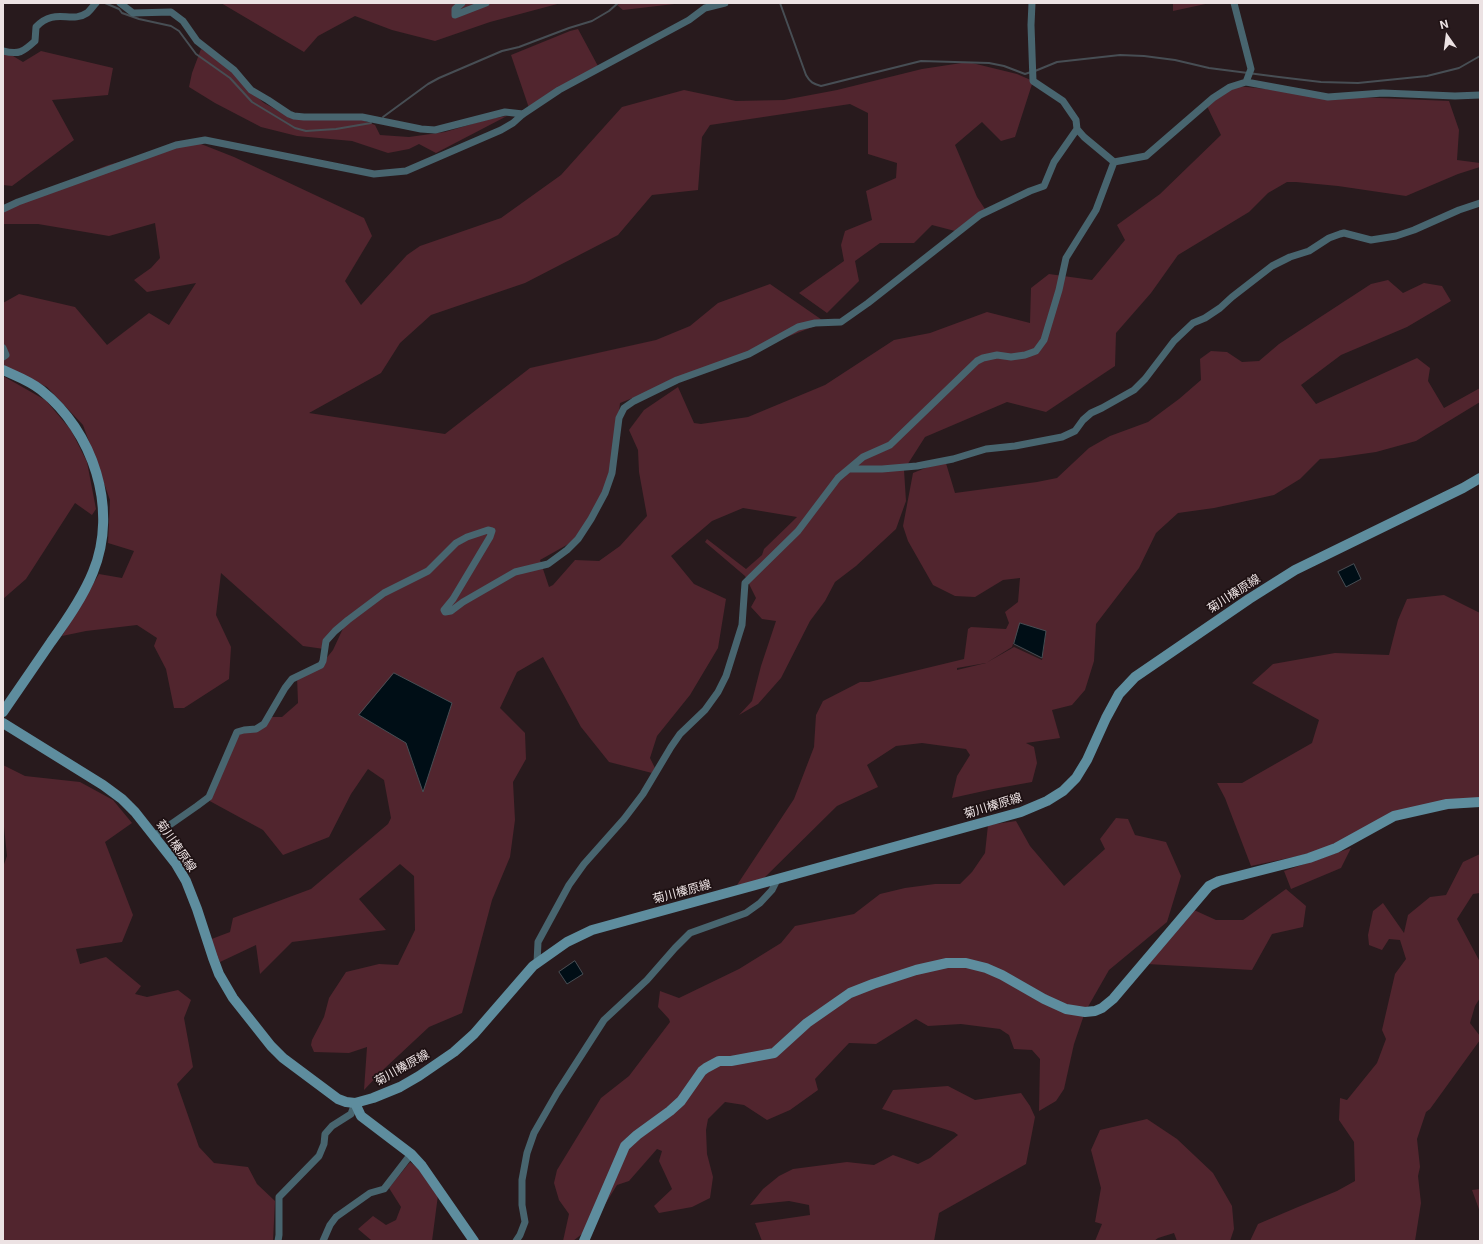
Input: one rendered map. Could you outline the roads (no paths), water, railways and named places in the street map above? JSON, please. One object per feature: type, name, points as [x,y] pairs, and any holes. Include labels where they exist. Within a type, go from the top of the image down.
[{"type":"main road","points":[[3,370],[40,389],[69,419],[91,457],[99,485],[103,511],[102,536],[97,558],[94,570],[83,593],[3,712]]},
{"type":"main road","name":"菊川榛原線","points":[[3,723],[103,785],[122,799],[135,812],[176,864],[186,881],[217,969],[233,998],[271,1046],[283,1058],[338,1099],[356,1103],[400,1086],[419,1076],[454,1052],[474,1034],[501,1004],[526,972],[536,963],[567,942],[592,930],[689,902],[777,880],[1021,812],[1047,802],[1063,791],[1076,778],[1087,760],[1106,718],[1119,694],[1135,677],[1249,599],[1295,570],[1463,488],[1480,478]]},
{"type":"main road","points":[[584,1241],[625,1146],[637,1135],[670,1111],[680,1101],[702,1071],[719,1061],[738,1060],[774,1053],[807,1024],[850,993],[916,970],[947,963],[966,963],[991,970],[1044,999],[1066,1009],[1085,1012],[1095,1011],[1102,1008],[1113,999],[1209,886],[1219,881],[1309,858],[1336,848],[1394,816],[1447,804],[1480,802]]},
{"type":"main road","points":[[356,1103],[361,1116],[411,1154],[422,1166],[474,1241]]},
{"type":"street","points":[[3,51],[14,54],[24,51],[35,41],[36,27],[42,21],[51,17],[79,16],[87,13],[95,3]]},
{"type":"street","points":[[120,3],[133,13],[171,12],[183,21],[197,40],[234,70],[251,90],[294,116],[362,117],[421,129],[435,130],[505,112],[523,114]]},
{"type":"street","points":[[462,3],[455,9],[455,15],[486,3]]},
{"type":"street","points":[[3,209],[25,199],[169,148],[205,140],[374,174],[406,171],[501,130],[559,90],[689,20],[705,6],[725,3]]},
{"type":"street","points":[[1032,3],[1031,25],[1033,81],[1063,101],[1076,120],[1077,129],[1084,137],[1114,162]]},
{"type":"street","points":[[1234,3],[1250,69],[1247,79]]},
{"type":"street","points":[[1114,162],[1146,156],[1213,98],[1230,87],[1247,79],[1328,97],[1383,93],[1455,96],[1480,95]]},
{"type":"street","points":[[154,836],[209,797],[237,732],[256,729],[264,724],[292,679],[321,665],[326,641],[335,631],[384,593],[395,586],[416,578],[428,571],[456,544],[488,530],[492,531],[490,538],[453,599],[444,610],[446,612],[451,611],[463,602],[515,572],[548,564],[567,550],[591,519],[605,493],[612,473],[619,418],[624,408],[634,401],[677,380],[749,354],[798,327],[815,323],[841,322],[868,303],[980,215],[1030,191],[1044,186],[1054,162],[1077,129]]},
{"type":"street","points":[[536,963],[538,942],[569,885],[584,864],[624,819],[643,794],[680,734],[705,710],[718,692],[726,676],[742,625],[745,583],[798,531],[838,478],[863,458],[890,445],[977,361],[997,355],[1011,357],[1025,355],[1036,351],[1044,340],[1049,325],[1066,258],[1096,210],[1114,162]]},
{"type":"street","points":[[848,469],[882,469],[917,466],[953,459],[986,449],[1015,446],[1062,437],[1075,431],[1083,420],[1091,413],[1134,390],[1145,380],[1174,341],[1193,323],[1205,318],[1220,308],[1272,266],[1290,257],[1309,251],[1329,238],[1344,233],[1371,240],[1396,236],[1480,203]]},
{"type":"street","points":[[3,348],[6,355],[3,357]]},
{"type":"street","points":[[516,1241],[525,1222],[522,1205],[522,1180],[527,1153],[534,1133],[557,1092],[604,1020],[647,980],[690,933],[746,913],[760,903],[772,890],[777,880]]},
{"type":"street","points":[[278,1241],[278,1197],[319,1156],[324,1144],[325,1134],[332,1126],[351,1114],[356,1103]]},
{"type":"street","points":[[323,1241],[336,1216],[370,1193],[384,1189],[411,1154]]},
{"type":"waterway","points":[[105,3],[119,9],[122,13],[139,19],[171,26],[179,31],[196,54],[230,78],[252,102],[295,128],[306,131],[336,129],[371,123]]},
{"type":"waterway","points":[[383,117],[428,84],[439,78],[502,51],[519,47],[592,21],[609,11],[618,3]]},
{"type":"waterway","points":[[780,3],[806,75],[812,82],[821,86],[921,61],[989,63],[1004,66],[1025,74],[1031,72]]},
{"type":"waterway","points":[[1035,71],[1057,62],[1120,55],[1175,60],[1209,68],[1321,82],[1358,83],[1427,76],[1459,68],[1480,56]]}]
